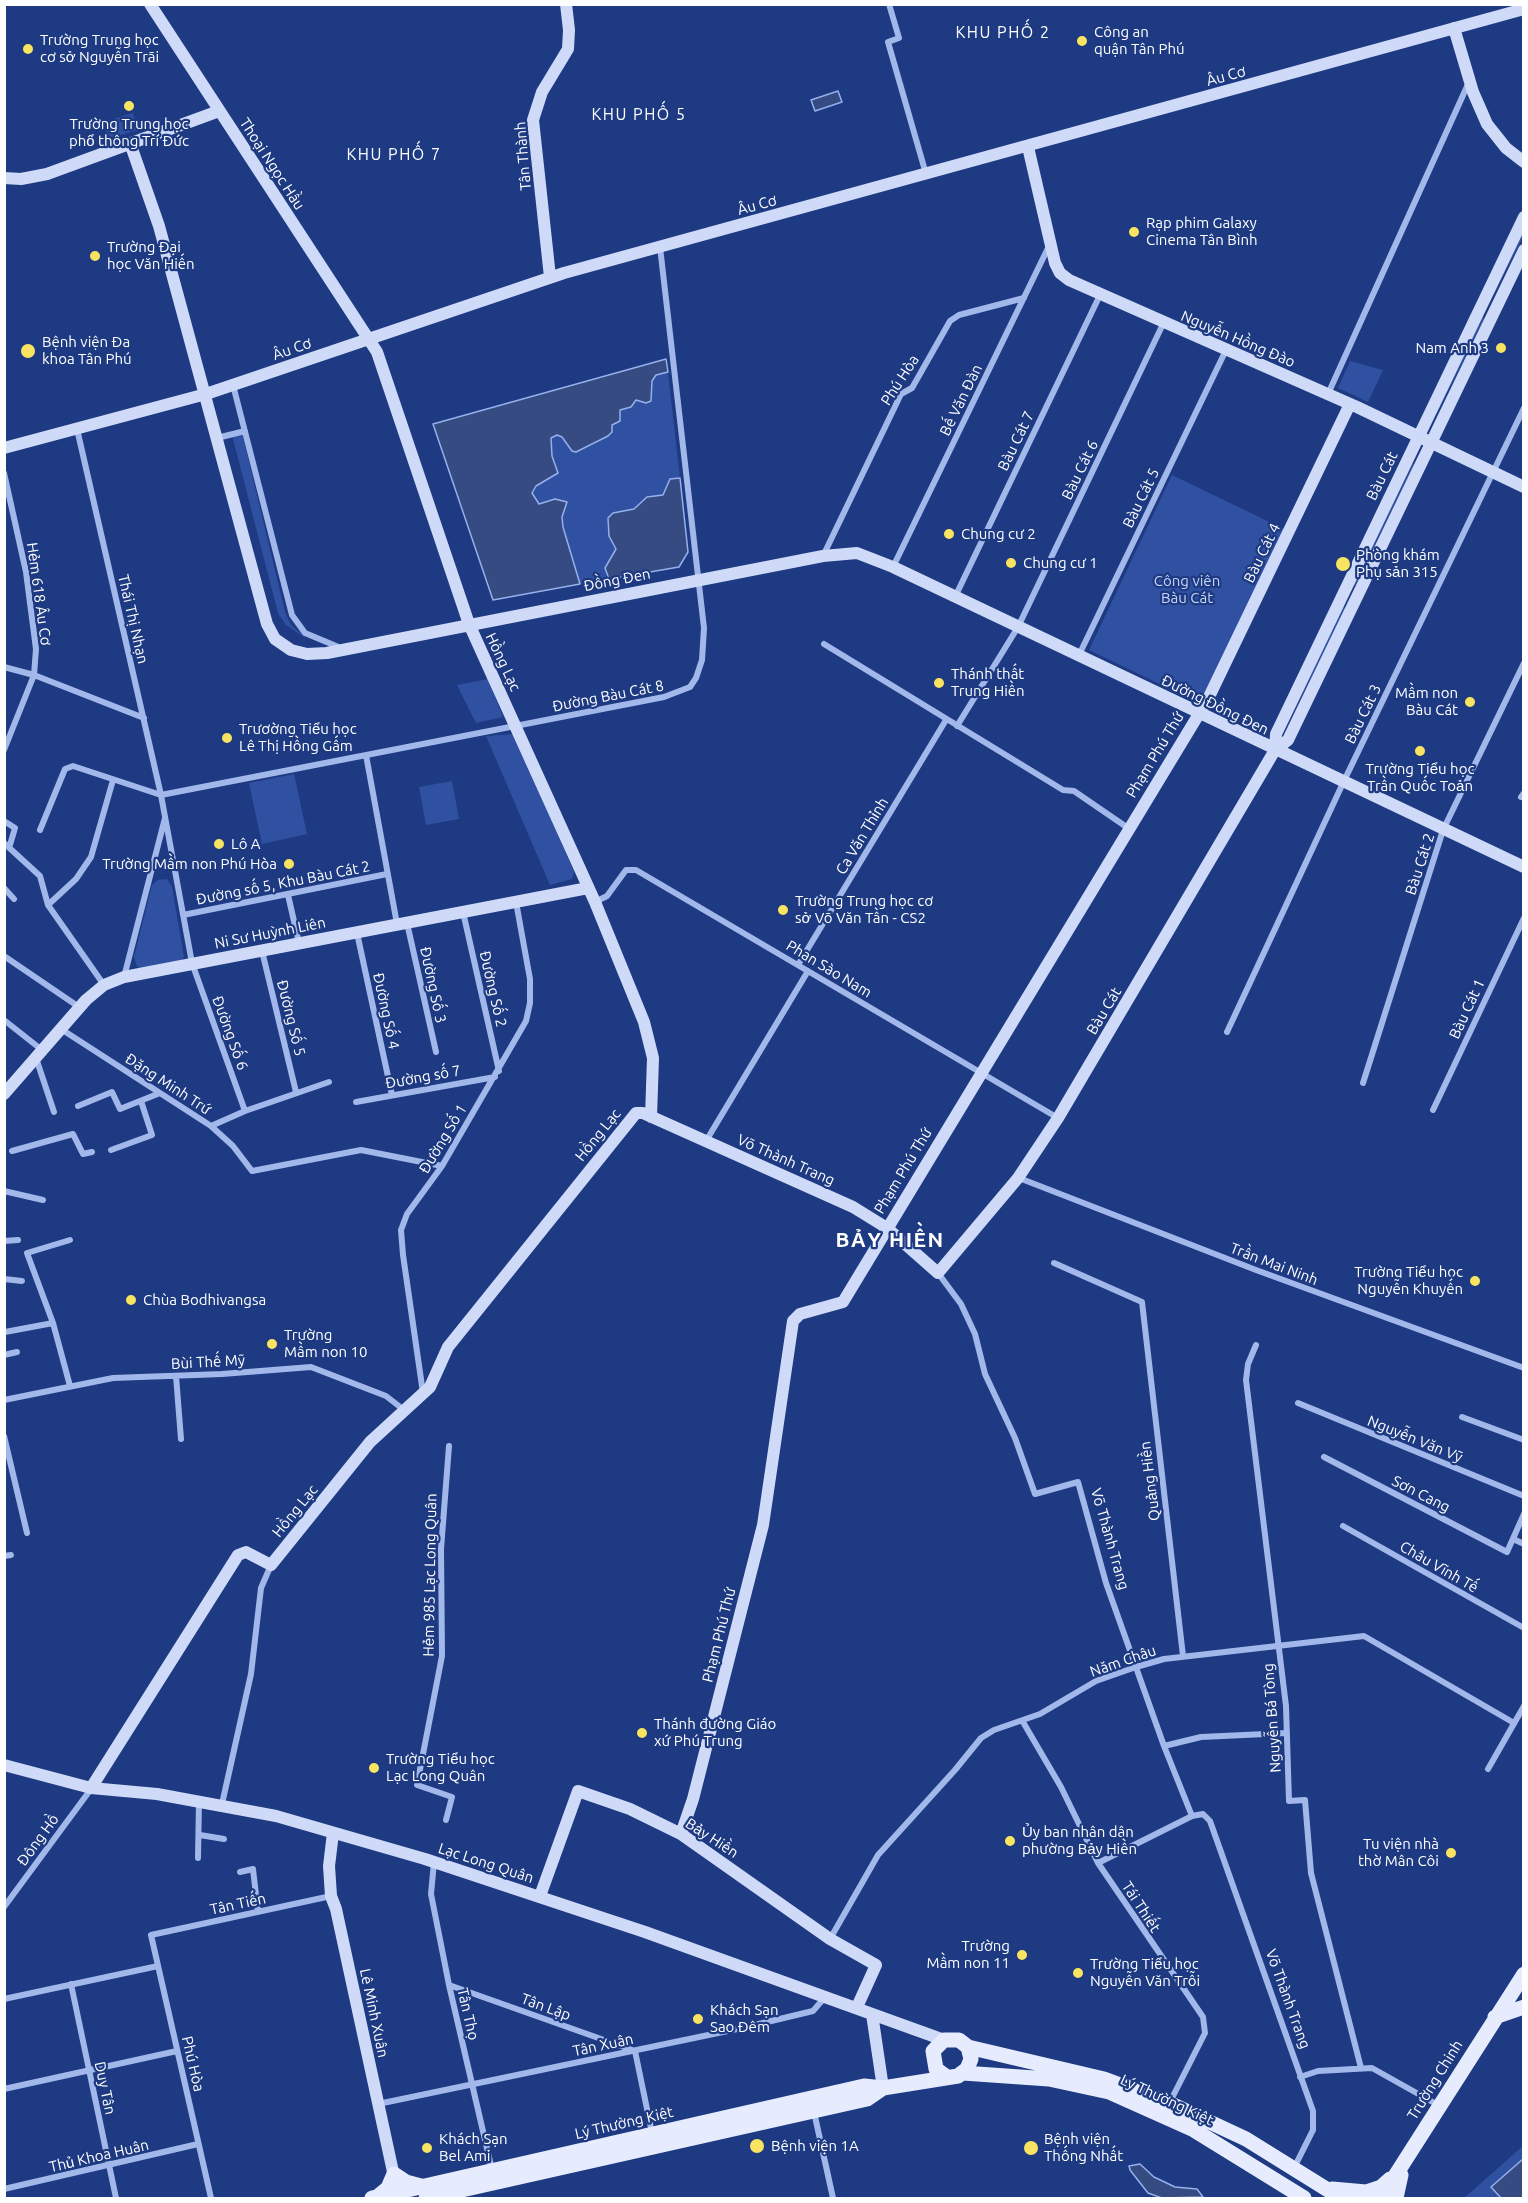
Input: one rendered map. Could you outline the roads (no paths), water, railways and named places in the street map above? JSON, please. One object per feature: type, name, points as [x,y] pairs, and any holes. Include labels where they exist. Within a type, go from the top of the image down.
[{"type":"main road","name":"Trường Chinh","points":[[1381,2199],[1495,2017],[1522,1980],[1524,1962]]},
{"type":"main road","points":[[1495,2017],[1524,2007]]},
{"type":"main road","points":[[944,2040],[958,2040],[968,2048],[970,2064],[963,2073],[947,2077],[936,2069],[932,2059],[937,2045],[944,2040]]},
{"type":"main road","name":"Lý Thường Kiệt","points":[[968,2048],[1093,2076],[1170,2103],[1246,2139],[1318,2184]]},
{"type":"main road","name":"Lý Thường Kiệt","points":[[963,2073],[1049,2079],[1100,2089],[1194,2130],[1304,2199]]},
{"type":"main road","name":"Lý Thường Kiệt","points":[[375,2198],[426,2195],[653,2141],[864,2086],[884,2088],[947,2077]]},
{"type":"main road","name":"Lý Thường Kiệt","points":[[426,2195],[492,2171],[814,2111],[867,2099],[884,2088]]},
{"type":"main road","points":[[1318,2184],[1343,2192],[1366,2192],[1381,2187],[1403,2166]]},
{"type":"main road","points":[[1396,2199],[1403,2166]]},
{"type":"main road","points":[[375,2198],[388,2188],[394,2174],[426,2195]]},
{"type":"main road","points":[[1318,2184],[1340,2198]]},
{"type":"street","name":"Thoại Ngọc Hầu","points":[[150,4],[369,339]]},
{"type":"street","name":"Tân Thành","points":[[550,278],[533,120],[542,92],[567,53],[569,30],[566,4]]},
{"type":"street","points":[[889,4],[899,38],[888,42],[926,174]]},
{"type":"street","name":"Âu Cơ","points":[[4,448],[206,394],[550,278],[660,246],[1028,147],[1524,9]]},
{"type":"street","points":[[1454,28],[1469,82],[1492,132],[1524,162]]},
{"type":"street","points":[[1328,394],[1469,82]]},
{"type":"street","points":[[4,178],[21,179],[47,174],[219,111]]},
{"type":"street","name":"Đồng Đen","points":[[130,143],[159,226],[272,634],[285,647],[296,652],[316,654],[345,650],[823,556],[857,553],[894,567]]},
{"type":"street","name":"Nguyễn Hồng Đào","points":[[1028,147],[1050,243],[1060,273],[1100,295],[1163,324],[1419,435],[1524,487]]},
{"type":"street","name":"Bàu Cát","points":[[1275,750],[1276,734],[1524,217]]},
{"type":"street","name":"Bế Văn Đàn","points":[[894,567],[1050,243]]},
{"type":"street","name":"Đường Bàu Cát 8","points":[[161,795],[664,698],[690,687],[699,672],[704,648],[700,579],[660,246]]},
{"type":"street","name":"Bàu Cát","points":[[938,1273],[1018,1178],[1058,1118],[1275,750],[1288,740],[1524,250]]},
{"type":"street","name":"Bàu Cát 7","points":[[955,597],[1100,295]]},
{"type":"street","name":"Phú Hòa","points":[[823,556],[901,394],[912,388],[950,321],[959,315],[1024,298]]},
{"type":"street","points":[[1481,305],[1494,311]]},
{"type":"street","name":"Bàu Cát 6","points":[[957,726],[1018,627],[1163,324]]},
{"type":"street","name":"Hồng Lạc","points":[[271,1565],[370,1442],[433,1383],[445,1352],[453,1340],[632,1116],[639,1113],[651,1117],[654,1073],[650,1040],[636,999],[595,902],[469,624],[381,361],[369,339]]},
{"type":"street","name":"Bàu Cát 5","points":[[1078,656],[1226,350]]},
{"type":"street","points":[[233,385],[292,615],[305,633],[345,650]]},
{"type":"street","name":"Bàu Cát 4","points":[[1198,713],[1213,689],[1350,404]]},
{"type":"street","name":"Bàu Cát 3","points":[[1227,1032],[1343,783],[1524,408]]},
{"type":"street","name":"Thái Thị Nhạn","points":[[77,429],[161,795],[192,963]]},
{"type":"street","points":[[218,438],[245,431]]},
{"type":"street","name":"Hẻm 618 Âu Cơ","points":[[4,473],[33,618],[36,649],[34,675],[4,750]]},
{"type":"street","name":"Đường Đồng Đen","points":[[894,567],[1343,783],[1524,867]]},
{"type":"street","points":[[1343,594],[1356,600]]},
{"type":"street","points":[[824,644],[1063,790],[1074,791],[1128,828]]},
{"type":"street","name":"Bàu Cát 2","points":[[1363,1083],[1443,830],[1524,663]]},
{"type":"street","points":[[4,667],[34,675],[144,718]]},
{"type":"street","name":"Phạm Phú Thứ","points":[[681,1834],[763,1525],[792,1324],[800,1314],[843,1302],[1198,713]]},
{"type":"street","name":"Ca Văn Thỉnh","points":[[798,965],[946,720]]},
{"type":"street","name":"Đường Số 3","points":[[366,755],[387,874],[436,1052]]},
{"type":"street","points":[[40,830],[65,768],[73,766],[161,795]]},
{"type":"street","points":[[48,905],[76,879],[91,857],[113,780]]},
{"type":"street","name":"Thái Thị Nhạn","points":[[124,977],[165,816]]},
{"type":"street","points":[[4,820],[15,828],[7,844],[40,876],[48,905],[104,985]]},
{"type":"street","name":"Phan Sào Nam","points":[[595,902],[607,896],[627,870],[636,870],[1058,1118]]},
{"type":"street","name":"Đường số 5, Khu Bàu Cát 2","points":[[183,915],[387,874]]},
{"type":"street","points":[[4,888],[14,899]]},
{"type":"street","name":"Ni Sư Huỳnh Liên","points":[[6,1091],[79,1007],[104,985],[124,977],[588,888]]},
{"type":"street","points":[[288,895],[299,943]]},
{"type":"street","name":"Đường Số 1","points":[[423,1394],[401,1234],[407,1214],[442,1166],[522,1032],[530,1003],[530,979],[516,902]]},
{"type":"street","name":"Đường Số 2","points":[[463,912],[497,1074]]},
{"type":"street","name":"Bàu Cát 1","points":[[1433,1110],[1524,918]]},
{"type":"street","name":"Đường Số 4","points":[[357,932],[392,1095]]},
{"type":"street","name":"Đường Số 5","points":[[262,950],[296,1092]]},
{"type":"street","points":[[4,956],[79,1007]]},
{"type":"street","name":"Đường Số 6","points":[[192,963],[245,1111]]},
{"type":"street","points":[[706,1141],[808,971]]},
{"type":"street","points":[[4,1020],[39,1054],[54,1112]]},
{"type":"street","name":"Đặng Minh Trứ","points":[[61,1029],[211,1126],[232,1146],[252,1171],[361,1150],[442,1166]]},
{"type":"street","name":"Đường số 7","points":[[356,1102],[497,1074]]},
{"type":"street","points":[[211,1126],[245,1111],[329,1082]]},
{"type":"street","points":[[78,1106],[112,1092],[120,1109],[160,1093]]},
{"type":"street","points":[[111,1150],[152,1135],[141,1101]]},
{"type":"street","name":"Võ Thành Trang","points":[[651,1117],[838,1199],[887,1228],[938,1273],[961,1304],[975,1334],[985,1374],[1015,1438],[1035,1494],[1078,1482],[1106,1582],[1164,1746],[1192,1816],[1203,1814],[1210,1821],[1313,2111],[1315,2124],[1294,2169]]},
{"type":"street","points":[[12,1151],[73,1134],[83,1154],[92,1152]]},
{"type":"street","name":"Trần Mai Ninh","points":[[1018,1178],[1265,1274],[1524,1368]]},
{"type":"street","points":[[4,1191],[43,1200]]},
{"type":"street","points":[[4,1241],[18,1240]]},
{"type":"street","points":[[70,1240],[27,1253],[53,1323],[70,1386]]},
{"type":"street","name":"Quảng Hiền","points":[[1054,1263],[1142,1302],[1183,1656]]},
{"type":"street","points":[[4,1280],[22,1281]]},
{"type":"street","points":[[5,1332],[53,1323]]},
{"type":"street","name":"Nguyễn Bá Tòng","points":[[1256,1345],[1248,1364],[1246,1380],[1287,1733],[1289,1801],[1305,1800],[1311,1873],[1361,2068]]},
{"type":"street","points":[[4,1355],[17,1352]]},
{"type":"street","name":"Bùi Thế Mỹ","points":[[4,1400],[70,1386],[130,1377],[311,1367],[386,1396],[404,1410]]},
{"type":"street","points":[[176,1376],[181,1439]]},
{"type":"street","name":"Nguyễn Văn Vỹ","points":[[1298,1403],[1524,1496]]},
{"type":"street","points":[[1462,1417],[1524,1440]]},
{"type":"street","points":[[4,1436],[27,1533]]},
{"type":"street","name":"Hẻm 985 Lạc Long Quân","points":[[446,1820],[452,1797],[417,1785],[442,1656],[441,1549],[449,1446]]},
{"type":"street","name":"Sơn Cang","points":[[1324,1457],[1507,1552],[1513,1539]]},
{"type":"street","points":[[1524,1514],[1513,1539],[1524,1544]]},
{"type":"street","name":"Châu Vĩnh Tế","points":[[1343,1526],[1524,1628]]},
{"type":"street","points":[[91,1788],[238,1555],[246,1552],[271,1565],[261,1588],[251,1674],[222,1804]]},
{"type":"street","name":"Năm Châu","points":[[830,1939],[882,1849],[955,1770],[981,1738],[994,1730],[1023,1722],[1096,1681],[1136,1667],[1183,1656],[1369,1637],[1514,1723]]},
{"type":"street","points":[[1488,1769],[1524,1706]]},
{"type":"street","name":"Tái Thiết","points":[[1023,1722],[1032,1742],[1061,1788],[1098,1863],[1205,2021],[1205,2033],[1170,2103]]},
{"type":"street","points":[[1164,1746],[1201,1737],[1287,1733]]},
{"type":"street","name":"Lạc Long Quân","points":[[4,1765],[91,1788],[222,1804],[276,1816],[434,1862],[540,1896],[857,2007],[944,2040]]},
{"type":"street","name":"Đông Hồ","points":[[4,1907],[91,1788]]},
{"type":"street","name":"Bảy Hiền","points":[[540,1896],[578,1791],[630,1809],[681,1834],[830,1939],[876,1965],[857,2007]]},
{"type":"street","points":[[198,1858],[199,1801]]},
{"type":"street","points":[[1098,1863],[1192,1816]]},
{"type":"street","name":"Lê Minh Xuân","points":[[333,1833],[329,1866],[331,1896],[336,1909],[399,2195]]},
{"type":"street","points":[[200,1835],[224,1839]]},
{"type":"street","name":"Tân Thọ","points":[[434,1862],[431,1894],[449,1985],[492,2171]]},
{"type":"street","points":[[240,1872],[253,1869],[258,1912]]},
{"type":"street","name":"Tân Tiến","points":[[151,1935],[331,1896]]},
{"type":"street","name":"Phú Hòa","points":[[151,1935],[211,2199]]},
{"type":"street","points":[[4,1999],[158,1966]]},
{"type":"street","name":"Duy Tân","points":[[71,1984],[117,2199]]},
{"type":"street","name":"Tân Lập","points":[[449,1985],[635,2051]]},
{"type":"street","name":"Tân Xuân","points":[[378,2104],[635,2051],[813,2011],[826,1996]]},
{"type":"street","points":[[872,2014],[884,2088]]},
{"type":"street","points":[[4,2089],[177,2051]]},
{"type":"street","points":[[635,2051],[653,2141]]},
{"type":"street","points":[[1300,2077],[1318,2071],[1361,2068],[1377,2070],[1440,2106]]},
{"type":"street","points":[[814,2111],[833,2199]]},
{"type":"street","name":"Thủ Khoa Huân","points":[[4,2190],[110,2167],[198,2144]]},
{"type":"place","name":"Công an quận Tân Phú","points":[[1082,41]]},
{"type":"place","name":"Trường Trung học cơ sở Nguyễn Trãi","points":[[28,49]]},
{"type":"place","name":"Trường Trung học phổ thông Trí Đức","points":[[129,106]]},
{"type":"place","name":"Rạp phim Galaxy Cinema Tân Bình","points":[[1134,232]]},
{"type":"place","name":"Trường Đại học Văn Hiến","points":[[95,256]]},
{"type":"place","name":"Nam Anh 3","points":[[1501,348]]},
{"type":"place","name":"Bệnh viện Đa khoa Tân Phú","points":[[28,351]]},
{"type":"place","name":"Chung cư 2","points":[[949,534]]},
{"type":"place","name":"Chung cư 1","points":[[1011,563]]},
{"type":"place","name":"Phòng khám Phụ sản 315","points":[[1343,564]]},
{"type":"place","name":"Thánh thất Trung Hiền","points":[[939,683]]},
{"type":"place","name":"Mầm non Bàu Cát","points":[[1470,702]]},
{"type":"place","name":"Trươờng Tiểu học Lê Thị Hồng Gấm","points":[[227,738]]},
{"type":"place","name":"Trường Tiểu học Trần Quốc Toản","points":[[1420,751]]},
{"type":"place","name":"Lô A","points":[[219,844]]},
{"type":"place","name":"Trường Mầm non Phú Hòa","points":[[289,864]]},
{"type":"place","name":"Trường Trung học cơ sở Võ Văn Tần - CS2","points":[[783,910]]},
{"type":"place","name":"Trường Tiểu học Nguyễn Khuyến","points":[[1475,1281]]},
{"type":"place","name":"Chùa Bodhivangsa","points":[[131,1300]]},
{"type":"place","name":"Trường Mầm non 10","points":[[272,1344]]},
{"type":"place","name":"Thánh đường Giáo xứ Phú Trung","points":[[642,1733]]},
{"type":"place","name":"Trường Tiểu học Lạc Long Quân","points":[[374,1768]]},
{"type":"place","name":"Ủy ban nhân dân phường Bảy Hiền","points":[[1010,1841]]},
{"type":"place","name":"Tu viện nhà thờ Mân Côi","points":[[1451,1853]]},
{"type":"place","name":"Trường Mầm non 11","points":[[1022,1955]]},
{"type":"place","name":"Trường Tiểu học Nguyễn Văn Trỗi","points":[[1078,1973]]},
{"type":"place","name":"Khách Sạn Sao Đêm","points":[[698,2019]]},
{"type":"place","name":"Bệnh viện 1A","points":[[757,2146]]},
{"type":"place","name":"Khách Sạn Bel Ami","points":[[427,2148]]},
{"type":"place","name":"Bệnh viện Thống Nhất","points":[[1031,2148]]},
{"type":"district","name":"KHU PHỐ 2","points":[[1003,33]]},
{"type":"district","name":"KHU PHỐ 5","points":[[639,115]]},
{"type":"district","name":"KHU PHỐ 7","points":[[394,155]]},
{"type":"district","name":"BẢY HIỀN","points":[[890,1240]]},
{"type":"park label","name":"Công viên Bàu Cát","points":[[1187,590]]}]
